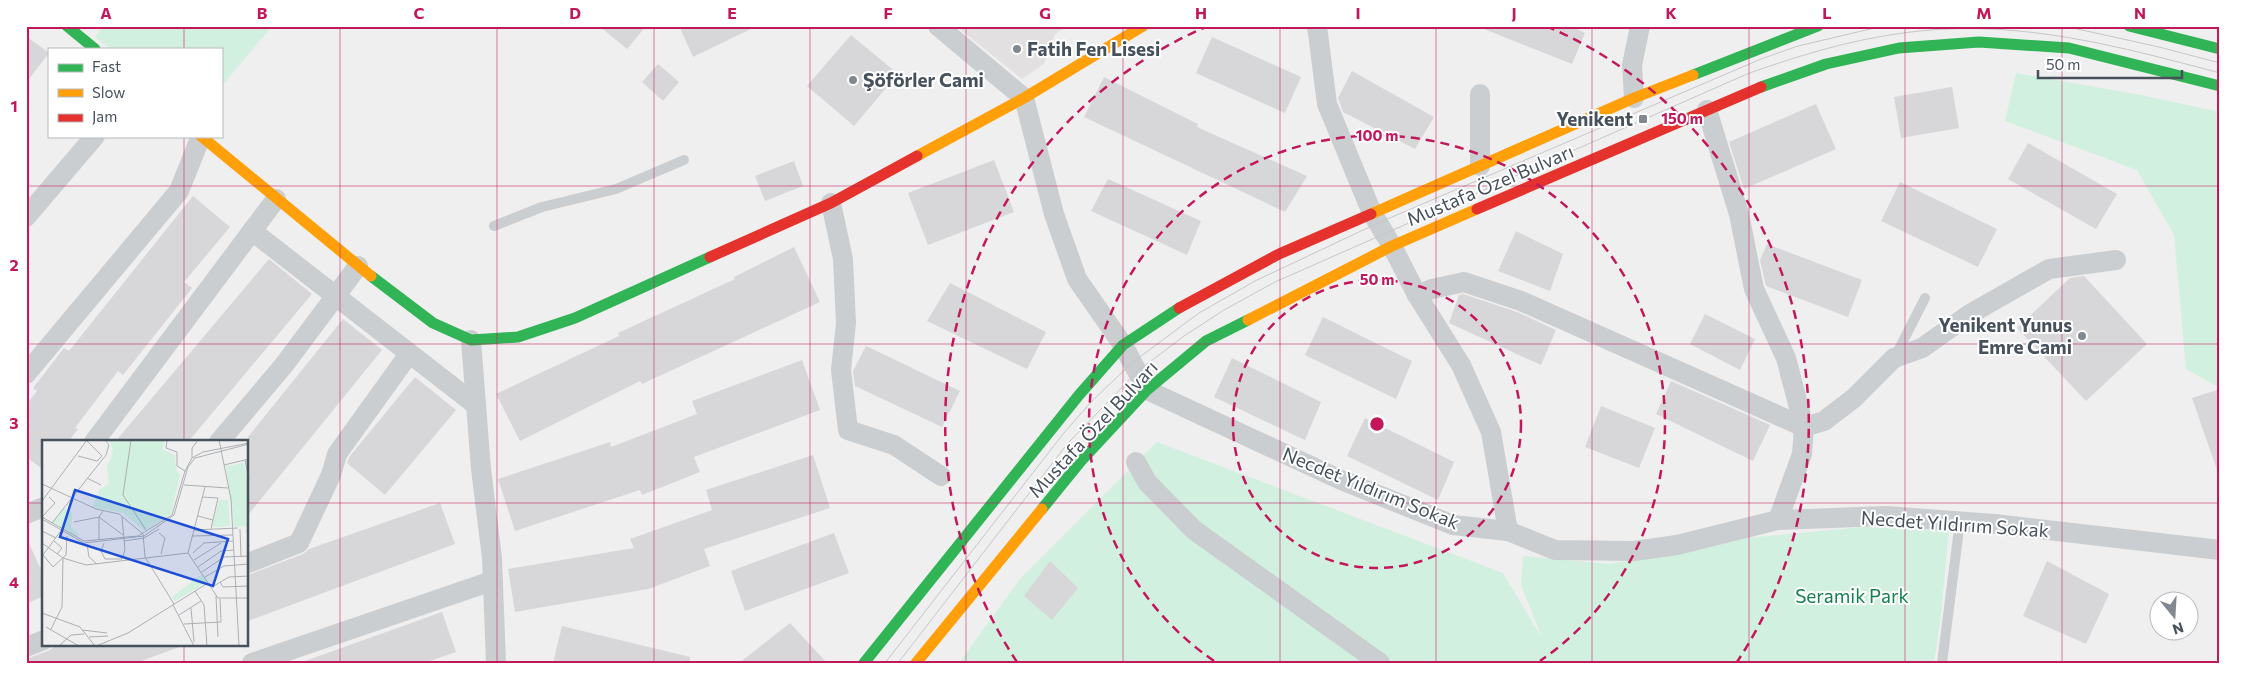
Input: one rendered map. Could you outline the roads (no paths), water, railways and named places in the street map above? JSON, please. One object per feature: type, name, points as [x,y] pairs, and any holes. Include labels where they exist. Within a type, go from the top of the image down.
[{"type":"main road","points":[[203,138],[358,266],[433,323],[471,340],[518,337],[575,318],[831,203],[1024,98],[1143,26]]},
{"type":"main road","name":"Mustafa Özel Bulvarı","points":[[864,663],[1079,394],[1123,345],[1191,300],[1279,254],[1634,98],[1818,26]]},
{"type":"main road","points":[[2129,26],[2154,29],[2220,49]]},
{"type":"main road","points":[[72,28],[93,48]]},
{"type":"main road","name":"Mustafa Özel Bulvarı","points":[[916,663],[1081,461],[1147,390],[1206,341],[1392,246],[1760,87],[1826,64],[1899,48],[1979,42],[2069,48],[2220,86]]},
{"type":"street","points":[[938,26],[1024,98],[1054,214],[1077,279],[1123,345],[1147,390]]},
{"type":"street","points":[[1317,26],[1327,104],[1354,164],[1372,213],[1392,246],[1417,296],[1461,365],[1491,432],[1508,531]]},
{"type":"street","points":[[1634,98],[1632,66],[1640,26]]},
{"type":"street","points":[[1480,94],[1480,166]]},
{"type":"street","points":[[1707,110],[1739,214],[1754,289],[1786,358],[1804,427],[1802,454],[1778,520]]},
{"type":"street","points":[[26,217],[93,138]]},
{"type":"street","points":[[26,374],[179,191],[200,138]]},
{"type":"street","points":[[95,440],[276,199]]},
{"type":"street","points":[[831,203],[843,259],[846,323],[842,370],[848,430],[894,445],[941,476]]},
{"type":"street","points":[[252,231],[476,405]]},
{"type":"street","points":[[1417,296],[1432,289],[1464,282],[1521,301],[1804,427],[1824,420],[1854,398],[1894,358],[1922,348],[1970,314],[2049,269],[2116,260]]},
{"type":"street","points":[[221,440],[284,365],[358,266]]},
{"type":"street","points":[[471,340],[492,558],[496,663]]},
{"type":"street","points":[[249,563],[299,543],[331,476],[336,454],[409,354]]},
{"type":"street","name":"Necdet Yıldırım Sokak","points":[[1147,390],[1341,480],[1453,525],[1508,531],[1555,550],[1634,551],[1678,545],[1778,520],[1886,516],[1960,521],[2220,550]]},
{"type":"street","points":[[1136,462],[1147,482],[1194,530],[1380,663]]},
{"type":"street","points":[[26,514],[42,508]]},
{"type":"street","points":[[252,663],[492,581]]},
{"type":"street","points":[[26,647],[42,641]]},
{"type":"lane","points":[[494,226],[542,207],[616,189],[684,160]]},
{"type":"lane","points":[[1894,358],[1925,298]]},
{"type":"lane","points":[[1942,663],[1960,521]]},
{"type":"tram line","points":[[885,663],[1063,434],[1092,401],[1133,362],[1199,313],[1255,281],[1378,223],[1761,59],[1798,46],[1883,26]]},
{"type":"tram line","points":[[2064,26],[2220,63]]},
{"type":"tram line","points":[[898,663],[1068,443],[1138,371],[1184,336],[1224,310],[1275,282],[1747,74],[1811,53],[1876,37],[1920,31],[1996,29],[2072,38],[2109,45],[2220,73]]},
{"type":"place","name":"Fatih Fen Lisesi","points":[[1017,49]]},
{"type":"place","name":"Şöförler Cami","points":[[853,80]]},
{"type":"place","name":"Yenikent","points":[[1643,119]]},
{"type":"place","name":"Yenikent Yunus Emre Cami","points":[[2082,336]]},
{"type":"park label","name":"Seramik Park","points":[[1852,596]]}]
